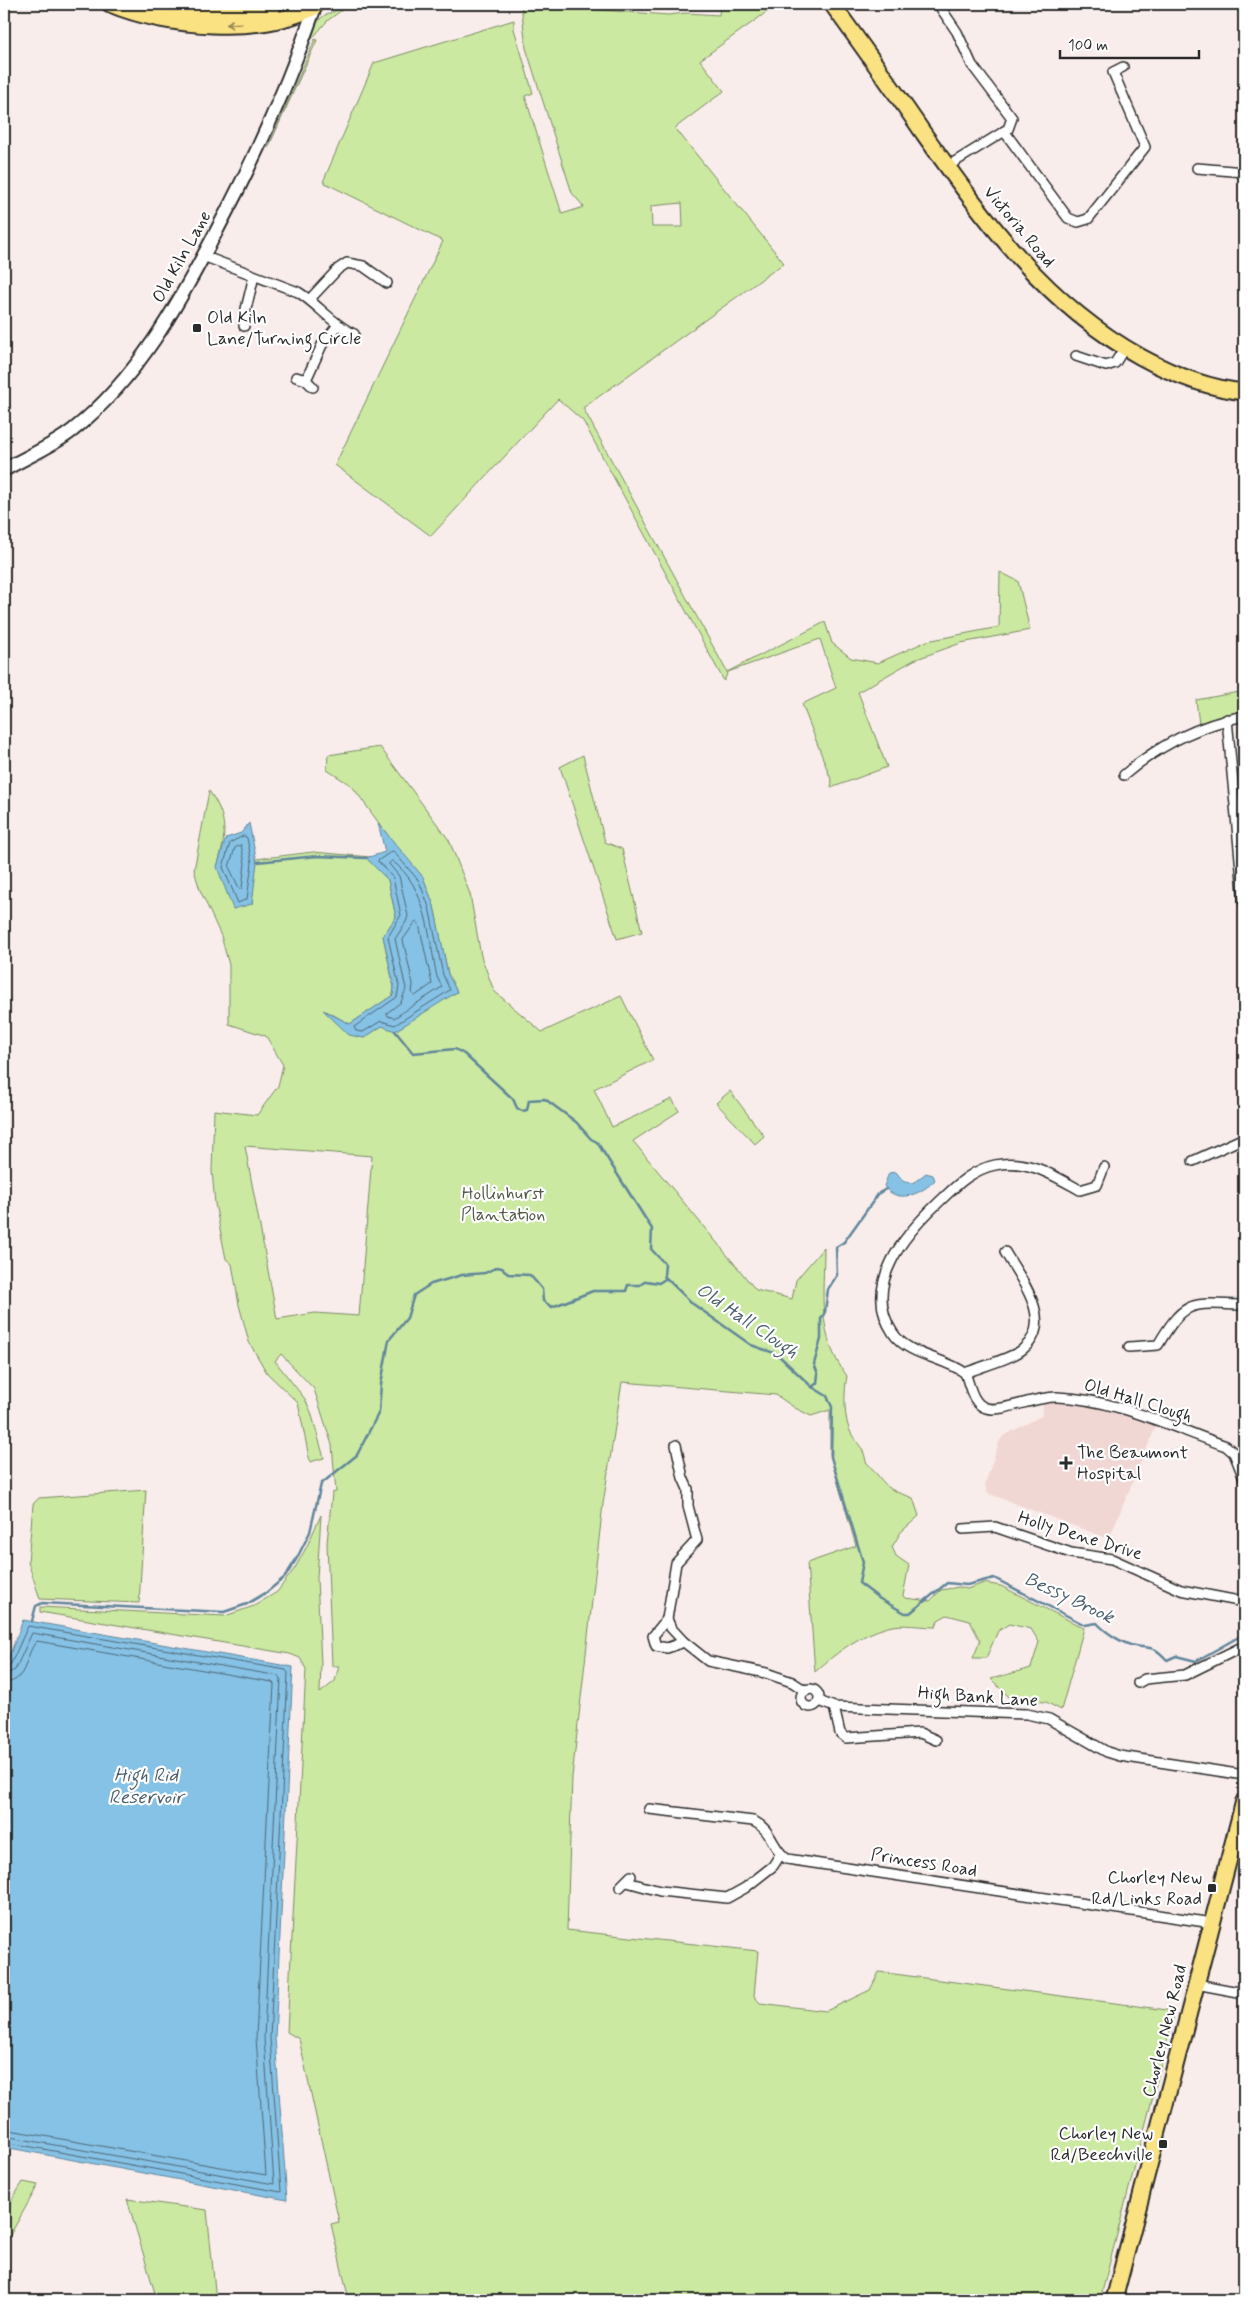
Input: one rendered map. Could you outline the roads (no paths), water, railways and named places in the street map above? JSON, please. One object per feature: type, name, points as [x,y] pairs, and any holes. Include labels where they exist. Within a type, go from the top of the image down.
[{"type":"highway","points":[[110,4],[154,18],[191,23],[231,24],[275,21],[299,15],[319,5]]},
{"type":"highway","points":[[150,4],[197,12],[254,12],[319,5]]},
{"type":"highway","name":"Victoria Road","points":[[832,4],[971,200],[1019,259],[1055,297],[1124,348],[1195,382],[1218,389],[1244,392]]},
{"type":"highway","name":"Chorley New Road","points":[[1114,2300],[1244,1801]]},
{"type":"main road","name":"Old Kiln Lane","points":[[4,470],[73,430],[108,398],[156,339],[236,194],[286,86],[319,5]]},
{"type":"street","points":[[938,4],[957,32],[972,65],[1011,114],[1010,126],[1004,131],[948,166]]},
{"type":"street","points":[[1004,131],[1068,218],[1078,222],[1088,219],[1145,147],[1112,72],[1123,67]]},
{"type":"street","points":[[1197,168],[1244,172]]},
{"type":"street","points":[[203,256],[310,299],[338,325],[354,334]]},
{"type":"street","points":[[310,299],[338,269],[347,263],[363,266],[378,272],[387,283]]},
{"type":"street","points":[[244,326],[242,308],[254,276]]},
{"type":"street","points":[[296,377],[309,384],[322,345],[338,325]]},
{"type":"street","points":[[1076,355],[1106,366],[1115,363],[1124,348]]},
{"type":"street","points":[[1124,775],[1148,755],[1171,740],[1227,719],[1244,716]]},
{"type":"street","points":[[1227,719],[1244,902]]},
{"type":"street","points":[[1193,1161],[1244,1138]]},
{"type":"street","points":[[1005,1252],[1035,1307],[1035,1330],[1023,1350],[965,1373],[948,1362],[904,1344],[895,1336],[889,1326],[884,1304],[886,1278],[895,1253],[904,1238],[964,1179],[983,1168],[1004,1164],[1036,1167],[1080,1190],[1097,1185],[1104,1167]]},
{"type":"street","points":[[1130,1347],[1158,1345],[1172,1320],[1192,1306],[1244,1305]]},
{"type":"street","name":"Old Hall Clough","points":[[965,1373],[975,1401],[984,1408],[996,1409],[1032,1399],[1048,1397],[1086,1399],[1145,1417],[1226,1446],[1234,1453],[1244,1478]]},
{"type":"street","points":[[676,1446],[688,1489],[688,1506],[697,1540],[676,1563],[667,1619],[653,1636],[656,1646],[667,1648],[684,1642]]},
{"type":"street","name":"Holly Dene Drive","points":[[963,1529],[995,1527],[1072,1553],[1112,1559],[1181,1590],[1244,1602]]},
{"type":"street","name":"High Bank Lane","points":[[667,1619],[671,1628],[684,1642],[708,1661],[766,1673],[792,1682],[806,1690],[814,1690],[819,1695],[819,1700],[814,1707],[805,1706],[801,1698],[806,1690]]},
{"type":"street","points":[[1136,1684],[1145,1679],[1185,1675],[1244,1646]]},
{"type":"street","name":"High Bank Lane","points":[[819,1700],[834,1707],[1027,1714],[1048,1719],[1107,1752],[1120,1756],[1244,1775]]},
{"type":"street","points":[[834,1707],[840,1733],[846,1738],[920,1734],[936,1740]]},
{"type":"street","points":[[626,1882],[660,1891],[727,1898],[746,1888],[772,1866],[780,1855],[767,1830],[753,1821],[649,1809]]},
{"type":"street","name":"Princess Road","points":[[780,1855],[787,1859],[1212,1923]]},
{"type":"street","points":[[1196,1984],[1244,1993]]},
{"type":"water","points":[[249,823],[257,862],[252,904],[233,909],[217,867],[226,838],[241,833]]},
{"type":"water","points":[[378,823],[423,877],[434,906],[448,974],[457,992],[395,1031],[382,1026],[364,1038],[349,1035],[323,1010],[350,1024],[393,995],[394,987],[383,936],[396,917],[388,880],[366,858],[385,852]]},
{"type":"water","points":[[896,1172],[904,1182],[913,1183],[926,1173],[933,1175],[935,1180],[917,1193],[902,1196],[896,1195],[889,1192],[884,1186],[889,1173]]},
{"type":"water","name":"High Rid Reservoir","points":[[23,1620],[293,1667],[275,2038],[287,2200],[4,2147],[4,1670]]},
{"type":"waterway","points":[[257,862],[317,856],[366,858]]},
{"type":"waterway","name":"Bessy Brook","points":[[395,1031],[413,1053],[455,1049],[464,1054],[513,1099],[517,1108],[522,1111],[527,1110],[529,1100],[545,1099],[576,1122],[591,1139],[597,1142],[652,1229],[651,1249],[665,1264],[664,1276],[693,1304],[751,1345],[777,1354],[812,1387],[827,1396],[832,1407],[831,1457],[863,1562],[859,1583],[880,1599],[905,1613],[910,1613],[947,1583],[967,1585],[994,1578],[1085,1625],[1097,1623],[1109,1634],[1125,1643],[1155,1650],[1167,1660],[1176,1656],[1196,1661],[1244,1634]]},
{"type":"waterway","points":[[812,1387],[817,1383],[818,1374],[814,1364],[821,1339],[821,1319],[825,1312],[828,1289],[837,1275],[836,1247],[844,1242],[879,1193],[886,1189]]},
{"type":"waterway","points":[[32,1621],[36,1606],[42,1603],[224,1612],[247,1604],[267,1592],[285,1577],[310,1532],[321,1484],[357,1455],[379,1412],[381,1384],[389,1340],[407,1318],[414,1295],[431,1284],[462,1275],[485,1273],[497,1267],[502,1268],[508,1274],[530,1275],[542,1289],[543,1301],[552,1307],[593,1291],[626,1291],[628,1285],[640,1285],[646,1281],[659,1283],[665,1279]]},
{"type":"place","name":"Old Kiln Lane/Turning Circle","points":[[197,328]]},
{"type":"place","name":"The Beaumont Hospital","points":[[1066,1463]]},
{"type":"place","name":"Chorley New Rd/Links Road","points":[[1212,1888]]},
{"type":"place","name":"Chorley New Rd/Beechville","points":[[1163,2144]]},
{"type":"park label","name":"Hollinhurst Plantation","points":[[503,1204]]}]
